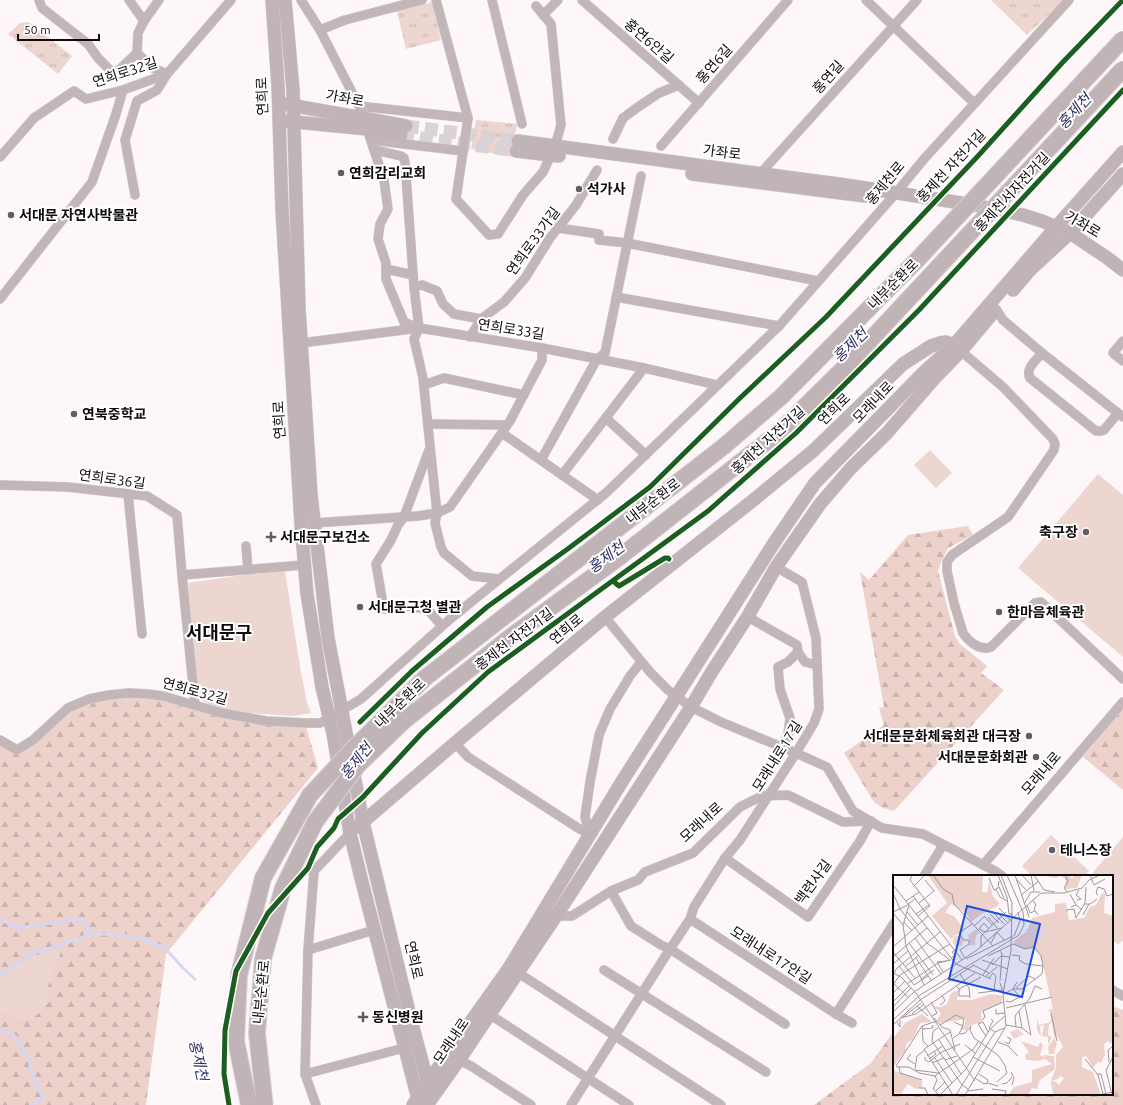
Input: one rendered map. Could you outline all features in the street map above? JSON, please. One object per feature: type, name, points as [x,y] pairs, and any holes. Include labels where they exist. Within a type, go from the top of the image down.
[{"type":"highway","name":"내부순환로","points":[[249,1105],[236,1041],[239,976],[263,878],[310,795],[355,747],[425,678],[723,447],[781,397],[917,260],[1123,39]]},
{"type":"highway","name":"내부순환로","points":[[265,1105],[257,1033],[263,959],[282,888],[315,822],[358,766],[411,715],[509,638],[621,556],[779,432],[846,366],[1123,69]]},
{"type":"main road","name":"연희로","points":[[272,0],[278,86],[282,210],[301,524],[311,624],[322,687],[333,734],[350,833],[404,1048],[424,1103]]},
{"type":"main road","name":"연희로","points":[[285,0],[293,90],[299,309],[311,495],[328,638],[363,822],[412,1024],[428,1082],[424,1103]]},
{"type":"main road","name":"가좌로","points":[[278,104],[293,105],[404,131]]},
{"type":"main road","points":[[279,121],[365,123]]},
{"type":"main road","name":"가좌로","points":[[517,146],[846,185],[921,196],[1023,215],[1042,220],[1070,233],[1123,270]]},
{"type":"main road","points":[[553,151],[873,198],[896,193]]},
{"type":"main road","name":"모래내로","points":[[424,1103],[459,1060],[556,916],[691,707],[748,616],[776,567],[820,504],[851,468],[887,433],[929,385],[957,348],[1056,226],[1123,152]]},
{"type":"main road","name":"모래내로","points":[[428,1082],[509,968],[621,783],[774,543],[815,483],[925,371],[957,348],[996,309],[1030,270],[1070,233],[1123,174]]},
{"type":"main road","name":"연희로","points":[[350,833],[605,617],[745,507],[813,451],[903,364],[931,346],[940,343],[946,342],[957,348]]},
{"type":"main road","points":[[903,364],[911,364],[916,367],[918,374],[916,380]]},
{"type":"street","points":[[39,0],[42,8],[88,44],[98,58],[112,71],[115,72],[119,70],[138,53]]},
{"type":"street","points":[[129,0],[144,21]]},
{"type":"street","points":[[135,195],[125,140],[137,101],[157,90],[167,74],[153,68],[138,53],[138,33],[144,21],[159,0]]},
{"type":"street","name":"연희로32길","points":[[0,157],[34,118],[74,91],[86,99],[123,90],[167,74],[231,0]]},
{"type":"street","name":"연희로33길","points":[[302,0],[320,30],[365,123],[375,150],[384,180],[388,209],[380,224],[378,239],[386,263],[386,279],[404,322],[419,328],[542,348],[644,368],[717,385]]},
{"type":"street","points":[[320,30],[345,20],[422,0]]},
{"type":"street","points":[[436,0],[468,118],[463,135],[463,151],[456,199],[489,236],[498,234],[523,195],[543,172],[553,151],[561,125],[551,24],[536,6]]},
{"type":"street","points":[[492,0],[522,124]]},
{"type":"street","points":[[543,15],[558,0]]},
{"type":"street","name":"홍연6안길","points":[[582,0],[699,103]]},
{"type":"street","name":"홍연6길","points":[[661,146],[788,0]]},
{"type":"street","points":[[866,0],[974,103]]},
{"type":"street","name":"홍연길","points":[[760,174],[917,0]]},
{"type":"street","name":"홍제천로","points":[[329,718],[360,699],[442,626],[598,500],[779,326],[924,159],[1069,0]]},
{"type":"street","points":[[613,139],[623,118],[659,93],[679,85]]},
{"type":"street","points":[[0,299],[92,182],[123,90]]},
{"type":"street","points":[[365,123],[468,118]]},
{"type":"street","points":[[365,123],[463,151]]},
{"type":"street","points":[[375,150],[400,156],[404,158],[405,162],[414,287],[419,328],[414,339],[424,385],[437,513],[435,523],[441,547],[444,553],[472,576],[499,580]]},
{"type":"street","name":"연희로33가길","points":[[470,336],[481,319],[504,302],[525,278],[550,238],[576,205],[597,170]]},
{"type":"street","points":[[541,460],[597,360],[605,353],[641,176]]},
{"type":"street","points":[[558,228],[599,234],[599,240],[627,243],[818,281]]},
{"type":"street","points":[[386,269],[413,275]]},
{"type":"street","points":[[414,287],[422,285],[437,291],[443,304],[454,314],[481,319]]},
{"type":"street","points":[[616,297],[779,326]]},
{"type":"street","points":[[996,309],[1003,320],[1042,354],[1121,415],[1104,430],[1096,431],[1030,378],[1028,370],[1042,354]]},
{"type":"street","name":"연희로33길","points":[[301,344],[419,328]]},
{"type":"street","points":[[1123,341],[1113,353],[1123,361]]},
{"type":"street","points":[[314,523],[404,517],[437,513],[450,507],[507,425],[542,360],[542,348]]},
{"type":"street","points":[[957,348],[1003,387],[1053,439],[1055,446],[1054,450],[1008,517],[952,555],[947,562],[946,569],[951,593],[963,633],[966,638],[978,647],[986,649],[991,647],[1035,603],[1040,602],[1123,679]]},
{"type":"street","points":[[562,475],[644,368]]},
{"type":"street","points":[[424,385],[444,378],[524,394]]},
{"type":"street","points":[[606,418],[646,454]]},
{"type":"street","points":[[428,424],[507,425]]},
{"type":"street","points":[[502,433],[598,500]]},
{"type":"street","points":[[430,447],[404,517],[376,564],[384,609],[410,606],[428,610],[442,626]]},
{"type":"street","name":"연희로36길","points":[[0,485],[68,487],[147,496],[177,515],[182,575]]},
{"type":"street","points":[[128,494],[142,634]]},
{"type":"street","points":[[246,546],[248,570]]},
{"type":"street","points":[[195,705],[182,575],[304,565]]},
{"type":"street","name":"모래내로17길","points":[[572,1105],[690,919],[694,907],[725,858],[740,840],[814,723],[818,709],[816,638],[802,582],[776,567]]},
{"type":"street","points":[[748,616],[797,645],[798,652],[805,662],[817,665]]},
{"type":"street","points":[[605,617],[641,662],[668,690],[691,707],[721,722],[827,767],[854,812],[882,828],[923,834],[1000,875]]},
{"type":"street","points":[[782,747],[788,734],[790,718],[780,689],[778,667],[788,662],[798,652]]},
{"type":"street","points":[[590,834],[585,817],[599,735],[610,709],[630,676],[641,662]]},
{"type":"street","name":"연희로32길","points":[[0,740],[17,750],[33,740],[68,708],[89,699],[129,693],[163,696],[222,713],[266,721],[320,723],[329,718]]},
{"type":"street","name":"모래내로","points":[[983,865],[1123,702]]},
{"type":"street","points":[[455,743],[468,757],[578,828],[590,834]]},
{"type":"street","name":"모래내로","points":[[540,916],[572,916],[611,891],[638,880],[645,872],[693,853],[740,807],[762,796],[788,795],[843,822],[871,821]]},
{"type":"street","name":"백련사길","points":[[725,858],[808,917],[860,841],[871,821]]},
{"type":"street","name":"연희로","points":[[316,1105],[305,1074],[308,950],[314,871],[350,833]]},
{"type":"street","points":[[925,875],[943,844]]},
{"type":"street","points":[[611,891],[631,926],[670,949],[785,1024]]},
{"type":"street","name":"모래내로17안길","points":[[690,919],[852,1023]]},
{"type":"street","points":[[836,1014],[893,925]]},
{"type":"street","points":[[308,950],[374,930]]},
{"type":"street","points":[[604,970],[766,1072]]},
{"type":"street","points":[[517,972],[721,1105]]},
{"type":"street","points":[[1113,991],[1123,996]]},
{"type":"street","points":[[489,1014],[629,1105]]},
{"type":"street","points":[[305,1074],[404,1048]]},
{"type":"street","points":[[459,1060],[468,1064],[531,1105]]},
{"type":"green space","points":[[991,0],[1064,0],[1027,35]]},
{"type":"green space","points":[[432,2],[441,40],[406,49],[397,11]]},
{"type":"green space","points":[[28,22],[72,56],[58,74],[8,34],[20,23]]},
{"type":"green space","points":[[476,120],[517,124],[511,157],[471,149]]},
{"type":"green space","points":[[930,450],[952,473],[936,488],[914,465]]},
{"type":"green space","name":"축구장","points":[[1098,474],[1123,495],[1123,657],[1018,568]]},
{"type":"green space","points":[[968,526],[973,535],[948,548],[938,571],[955,636],[960,644],[987,666],[981,673],[1004,690],[894,811],[883,808],[874,802],[844,753],[884,725],[879,708],[884,707],[860,572],[869,580],[908,535]]},
{"type":"green space","points":[[285,571],[300,667],[307,703],[311,713],[293,716],[221,710],[197,698],[188,583]]},
{"type":"green space","points":[[129,693],[220,713],[305,723],[318,768],[166,954],[146,1105],[0,1105],[0,740],[18,749],[68,708]]},
{"type":"green space","points":[[1123,708],[1123,790],[1083,757]]},
{"type":"green space","name":"테니스장","points":[[1051,835],[1089,871],[1085,875],[1031,875],[1022,866]]},
{"type":"green space","points":[[1123,837],[1123,940],[1118,945],[1113,940],[1113,875],[1091,875]]},
{"type":"green space","points":[[62,947],[56,968],[48,986],[50,1001],[38,1014],[30,1020],[10,1016],[0,1011],[0,978],[33,956]]},
{"type":"green space","points":[[1113,1006],[1123,1010],[1123,1105],[814,1105],[871,1063],[893,1032],[893,1095],[1113,1095]]},
{"type":"pier","points":[[1122,22],[1123,78],[896,321],[623,563],[442,699],[401,734],[355,782],[325,823],[314,843],[292,866],[237,938],[230,957],[232,942],[253,875],[269,841],[359,724],[462,634],[672,474],[779,383],[832,329]]},
{"type":"waterway","points":[[0,919],[17,928],[82,919],[91,934]]},
{"type":"waterway","points":[[0,976],[33,953],[91,934],[115,934],[140,938],[165,948],[195,979]]},
{"type":"waterway","points":[[0,1029],[15,1036],[27,1056],[43,1098],[31,1105]]},
{"type":"tunnel","points":[[406,126],[518,141]]},
{"type":"tunnel","points":[[401,135],[516,151]]},
{"type":"cycle path","name":"홍제천 자전거길","points":[[360,722],[412,671],[487,607],[650,487],[739,399],[826,317],[978,156],[1062,63],[1123,0]]},
{"type":"cycle path","name":"홍제천서자전거길","points":[[229,1105],[224,1074],[225,1030],[236,971],[268,913],[308,868],[317,847],[334,828],[338,819],[362,798],[422,733],[488,672],[708,511],[796,433],[919,310],[1123,90]]},
{"type":"cycle path","points":[[613,581],[619,586],[665,558],[669,559]]},
{"type":"place","name":"연희감리교회","points":[[341,173]]},
{"type":"place","name":"석가사","points":[[579,189]]},
{"type":"place","name":"서대문 자연사박물관","points":[[11,215]]},
{"type":"place","name":"연북중학교","points":[[74,414]]},
{"type":"place","name":"축구장","points":[[1086,532]]},
{"type":"place","name":"서대문구보건소","points":[[271,537]]},
{"type":"place","name":"서대문구청 별관","points":[[360,607]]},
{"type":"place","name":"한마음체육관","points":[[999,612]]},
{"type":"place","name":"서대문문화체육회관 대극장","points":[[1029,736]]},
{"type":"place","name":"서대문문화회관","points":[[1036,757]]},
{"type":"place","name":"테니스장","points":[[1052,850]]},
{"type":"place","name":"동신병원","points":[[363,1017]]},
{"type":"district","name":"서대문구","points":[[219,632]]},
{"type":"water label","name":"홍제천","points":[[1074,111]]},
{"type":"water label","name":"홍제천","points":[[850,345]]},
{"type":"water label","name":"홍제천","points":[[606,557]]},
{"type":"water label","name":"홍제천","points":[[356,761]]},
{"type":"water label","name":"홍제천","points":[[199,1060]]}]
